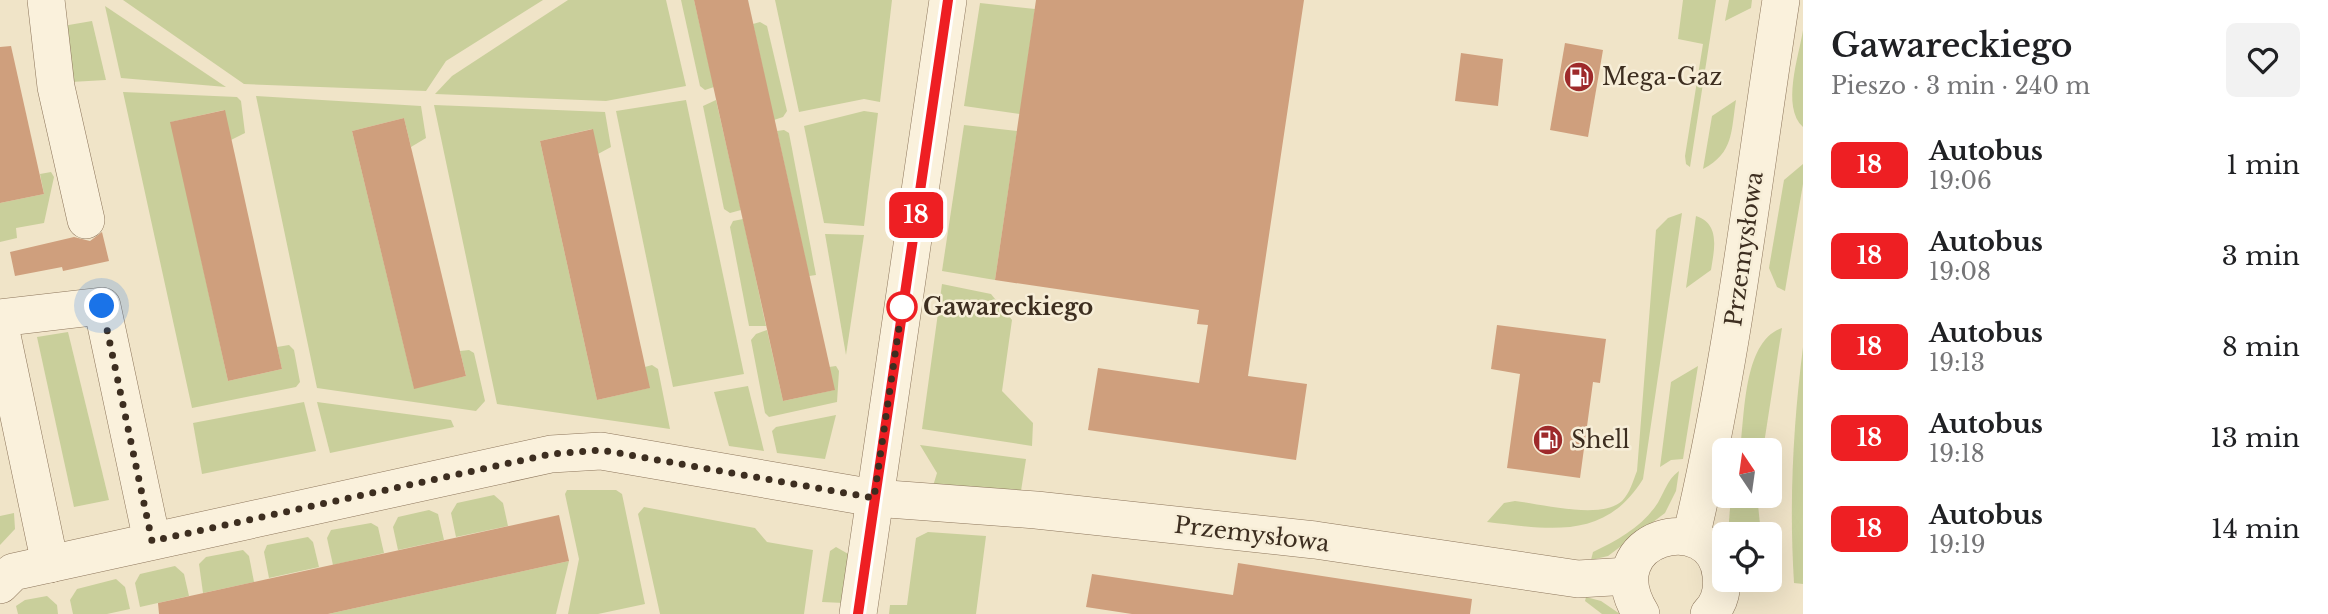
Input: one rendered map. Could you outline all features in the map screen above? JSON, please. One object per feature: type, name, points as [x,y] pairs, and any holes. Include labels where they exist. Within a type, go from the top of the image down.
[{"type":"street","points":[[46,0],[56,87],[86,220]]},
{"type":"street","points":[[858,614],[947,0]]},
{"type":"street","name":"Przemysłowa","points":[[1691,537],[1708,468],[1737,302],[1781,0]]},
{"type":"street","points":[[0,318],[102,306],[152,541]]},
{"type":"street","points":[[0,326],[50,564]]},
{"type":"street","name":"Przemysłowa","points":[[7,578],[50,564],[551,454],[601,450],[874,498],[1036,510],[1315,540],[1578,579],[1629,576]]},
{"type":"street","points":[[1641,614],[1631,597],[1629,576],[1636,557],[1651,542],[1670,535],[1691,537],[1709,549],[1720,566],[1723,588],[1709,614]]},
{"type":"green space","points":[[123,0],[543,0],[446,61],[426,91],[244,84]]},
{"type":"green space","points":[[568,0],[666,0],[686,86],[606,101],[435,94],[452,76]]},
{"type":"green space","points":[[681,0],[694,0],[714,87],[705,90],[700,86]]},
{"type":"green space","points":[[775,0],[892,0],[880,102],[864,99],[799,112]]},
{"type":"green space","points":[[1683,0],[1716,0],[1690,167],[1686,164],[1685,156],[1703,44],[1678,39]]},
{"type":"green space","points":[[1729,0],[1752,0],[1751,8],[1725,21]]},
{"type":"green space","points":[[980,3],[1035,9],[1020,114],[964,106]]},
{"type":"green space","points":[[105,6],[226,87],[121,78]]},
{"type":"green space","points":[[92,21],[106,80],[71,82],[57,27]]},
{"type":"green space","points":[[760,22],[767,26],[787,111],[783,117],[774,120],[753,24]]},
{"type":"green space","points":[[1803,30],[1803,127],[1793,107],[1792,94]]},
{"type":"green space","points":[[123,92],[237,97],[241,101],[245,133],[231,140],[224,110],[171,122],[228,381],[282,369],[277,347],[289,345],[294,350],[300,382],[296,387],[192,408]]},
{"type":"green space","points":[[256,96],[421,106],[426,138],[411,147],[404,118],[352,131],[414,388],[466,376],[460,351],[469,350],[474,353],[485,401],[476,411],[317,388]]},
{"type":"green space","points":[[686,100],[744,374],[673,387],[616,111]]},
{"type":"green space","points":[[716,100],[741,210],[730,213],[724,209],[703,106]]},
{"type":"green space","points":[[1736,100],[1732,131],[1726,148],[1721,156],[1703,169],[1712,116]]},
{"type":"green space","points":[[434,105],[605,112],[611,147],[598,154],[592,129],[540,141],[597,400],[649,388],[645,367],[652,365],[658,369],[670,429],[497,404]]},
{"type":"green space","points":[[864,111],[878,113],[864,226],[824,223],[804,126]]},
{"type":"green space","points":[[964,125],[1017,131],[995,280],[942,271]]},
{"type":"green space","points":[[784,130],[789,133],[816,275],[809,276],[777,131]]},
{"type":"green space","points":[[1803,164],[1803,184],[1785,291],[1777,287],[1769,268],[1784,180]]},
{"type":"green space","points":[[51,172],[54,177],[44,223],[16,228],[17,238],[0,242],[0,203],[44,194],[40,174]]},
{"type":"green space","points":[[1682,213],[1643,479],[1628,499],[1611,513],[1593,522],[1554,528],[1487,522],[1504,503],[1515,501],[1571,509],[1600,509],[1612,507],[1627,494],[1637,471],[1656,230],[1668,218]]},
{"type":"green space","points":[[1696,216],[1704,220],[1713,231],[1711,270],[1686,288]]},
{"type":"green space","points":[[743,219],[766,326],[749,326],[730,227],[733,221]]},
{"type":"green space","points":[[825,234],[864,235],[846,355]]},
{"type":"green space","points":[[942,284],[991,294],[1012,320],[1002,391],[1033,423],[1032,446],[922,429]]},
{"type":"green space","points":[[1782,328],[1765,438],[1741,438],[1748,381],[1760,348],[1769,336]]},
{"type":"green space","points":[[767,330],[783,401],[834,390],[829,367],[836,366],[839,371],[837,402],[769,417],[765,413],[751,340],[756,334]]},
{"type":"green space","points":[[68,332],[109,500],[74,507],[37,337]]},
{"type":"green space","points":[[1803,347],[1803,584],[1794,583],[1792,494],[1794,435]]},
{"type":"green space","points":[[1698,366],[1683,459],[1671,460],[1660,467],[1671,382]]},
{"type":"green space","points":[[748,386],[764,451],[729,446],[714,392]]},
{"type":"green space","points":[[304,402],[316,451],[202,474],[193,423]]},
{"type":"green space","points":[[317,402],[451,420],[454,427],[330,453]]},
{"type":"green space","points":[[836,415],[825,459],[777,453],[772,431],[776,427]]},
{"type":"green space","points":[[920,445],[1026,459],[1021,491],[933,486],[937,473]]},
{"type":"green space","points":[[1679,471],[1676,491],[1665,513],[1608,556],[1591,560],[1593,552],[1635,528],[1642,521],[1655,507],[1671,479]]},
{"type":"green space","points":[[567,490],[616,490],[622,494],[645,604],[598,614],[568,614],[579,559],[565,494]]},
{"type":"green space","points":[[494,495],[503,503],[508,526],[456,537],[451,513],[457,503]]},
{"type":"green space","points":[[644,507],[755,528],[767,542],[813,550],[804,614],[660,614],[638,514]]},
{"type":"green space","points":[[1730,508],[1758,508],[1760,522],[1729,522]]},
{"type":"green space","points":[[429,510],[438,514],[444,540],[398,550],[393,527],[398,517]]},
{"type":"green space","points":[[14,513],[15,529],[0,545],[0,516]]},
{"type":"green space","points":[[371,523],[378,527],[384,553],[333,565],[327,538],[331,530]]},
{"type":"green space","points":[[928,532],[986,536],[976,614],[889,614],[890,605],[907,605],[916,538]]},
{"type":"green space","points":[[308,537],[313,542],[319,567],[269,578],[264,552],[267,545]]},
{"type":"green space","points":[[836,547],[850,555],[844,603],[822,602],[830,551]]},
{"type":"green space","points":[[243,550],[249,556],[254,582],[203,593],[199,564],[206,557]]},
{"type":"green space","points":[[569,561],[556,614],[328,614]]},
{"type":"green space","points":[[175,566],[184,574],[189,596],[140,607],[135,583],[140,574]]},
{"type":"green space","points":[[116,579],[125,587],[130,609],[107,614],[73,614],[70,600],[77,589]]},
{"type":"green space","points":[[47,596],[57,605],[58,614],[18,614],[16,606],[25,600]]},
{"type":"green space","points":[[1586,597],[1601,601],[1620,614],[1602,614],[1585,601]]},
{"type":"building","points":[[694,0],[748,0],[835,390],[783,401]]},
{"type":"building","points":[[1036,0],[1304,0],[1248,376],[1307,384],[1296,460],[1088,430],[1098,368],[1199,383],[1208,325],[1197,324],[1199,310],[995,280]]},
{"type":"building","name":"Mega-Gaz","points":[[1565,43],[1603,50],[1588,137],[1550,130]]},
{"type":"building","points":[[11,46],[44,194],[0,203],[0,47]]},
{"type":"building","points":[[1461,53],[1503,59],[1498,106],[1455,101]]},
{"type":"building","points":[[225,110],[282,369],[228,381],[170,122]]},
{"type":"building","points":[[404,118],[466,376],[414,389],[352,131]]},
{"type":"building","points":[[593,129],[650,388],[597,400],[540,141]]},
{"type":"building","points":[[102,232],[109,261],[63,271],[62,267],[15,276],[10,252],[74,237],[90,241]]},
{"type":"building","points":[[1497,325],[1606,339],[1600,383],[1593,382],[1580,478],[1507,468],[1520,374],[1491,369]]},
{"type":"building","points":[[559,515],[569,561],[328,614],[159,614],[158,603]]},
{"type":"building","points":[[1238,563],[1472,599],[1470,614],[1132,614],[1086,607],[1092,574],[1233,595]]},
{"type":"bus line","name":"18","points":[[858,614],[948,0]]},
{"type":"place","name":"Mega-Gaz","points":[[1579,77]]},
{"type":"place","name":"Gawareckiego","points":[[902,307]]},
{"type":"place","name":"Shell","points":[[1548,440]]},
{"type":"route","points":[[102,306],[152,541],[551,454],[601,450],[874,498],[902,307]]}]
